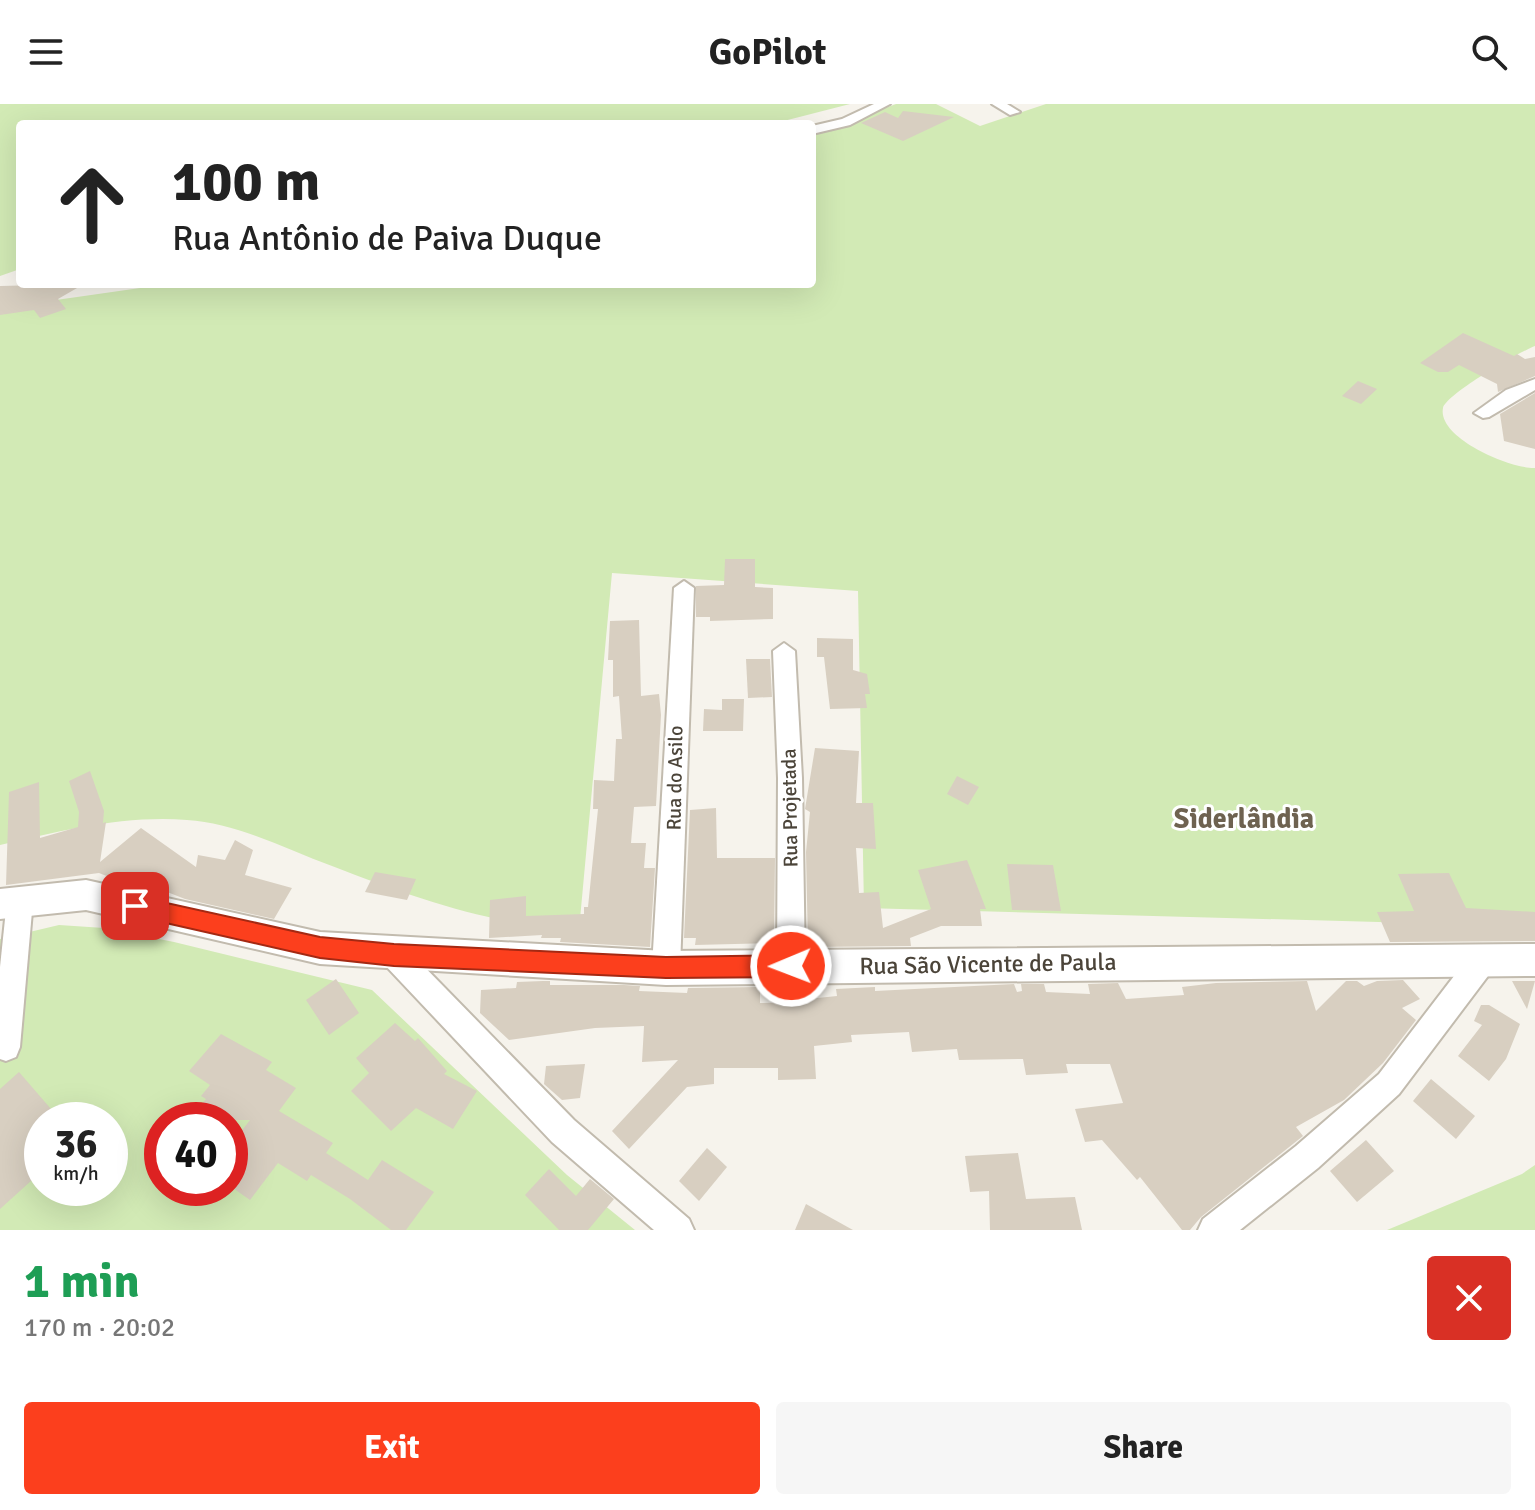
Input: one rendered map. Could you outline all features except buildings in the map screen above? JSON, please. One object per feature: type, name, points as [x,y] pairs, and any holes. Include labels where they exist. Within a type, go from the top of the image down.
[{"type":"street","points":[[816,129],[846,122],[884,104]]},
{"type":"street","points":[[998,104],[1014,112]]},
{"type":"street","points":[[1483,413],[1512,394],[1535,384]]},
{"type":"street","name":"Rua do Asilo","points":[[666,968],[684,588]]},
{"type":"street","name":"Rua Projetada","points":[[784,651],[790,778],[791,966]]},
{"type":"street","name":"Rua São Vicente de Paula","points":[[10,902],[86,895],[320,948],[394,955],[666,968],[1535,960]]},
{"type":"street","points":[[6,1047],[10,902]]},
{"type":"street","points":[[394,955],[563,1131],[678,1230]]},
{"type":"street","points":[[1214,1230],[1307,1157],[1389,1084],[1484,959]]},
{"type":"green space","points":[[0,104],[850,104],[788,120],[16,120],[16,270],[0,276]]},
{"type":"green space","points":[[896,104],[936,104],[980,126],[1046,104],[1535,104],[1535,346],[1470,384],[1443,408],[1444,419],[1451,430],[1478,450],[1510,463],[1535,468],[1535,922],[1487,925],[864,908],[858,591],[612,573],[579,930],[514,922],[453,908],[394,889],[243,831],[206,822],[163,819],[116,822],[0,845],[0,308],[140,288],[816,288],[816,134]]},
{"type":"green space","points":[[59,925],[104,928],[174,942],[372,990],[567,1175],[635,1230],[0,1230],[0,939]]},
{"type":"green space","points":[[1535,1165],[1535,1230],[1387,1230],[1522,1174]]},
{"type":"district","name":"Siderlândia","points":[[1244,819]]},
{"type":"route","points":[[135,906],[320,948],[394,955],[666,968],[791,966]]}]
